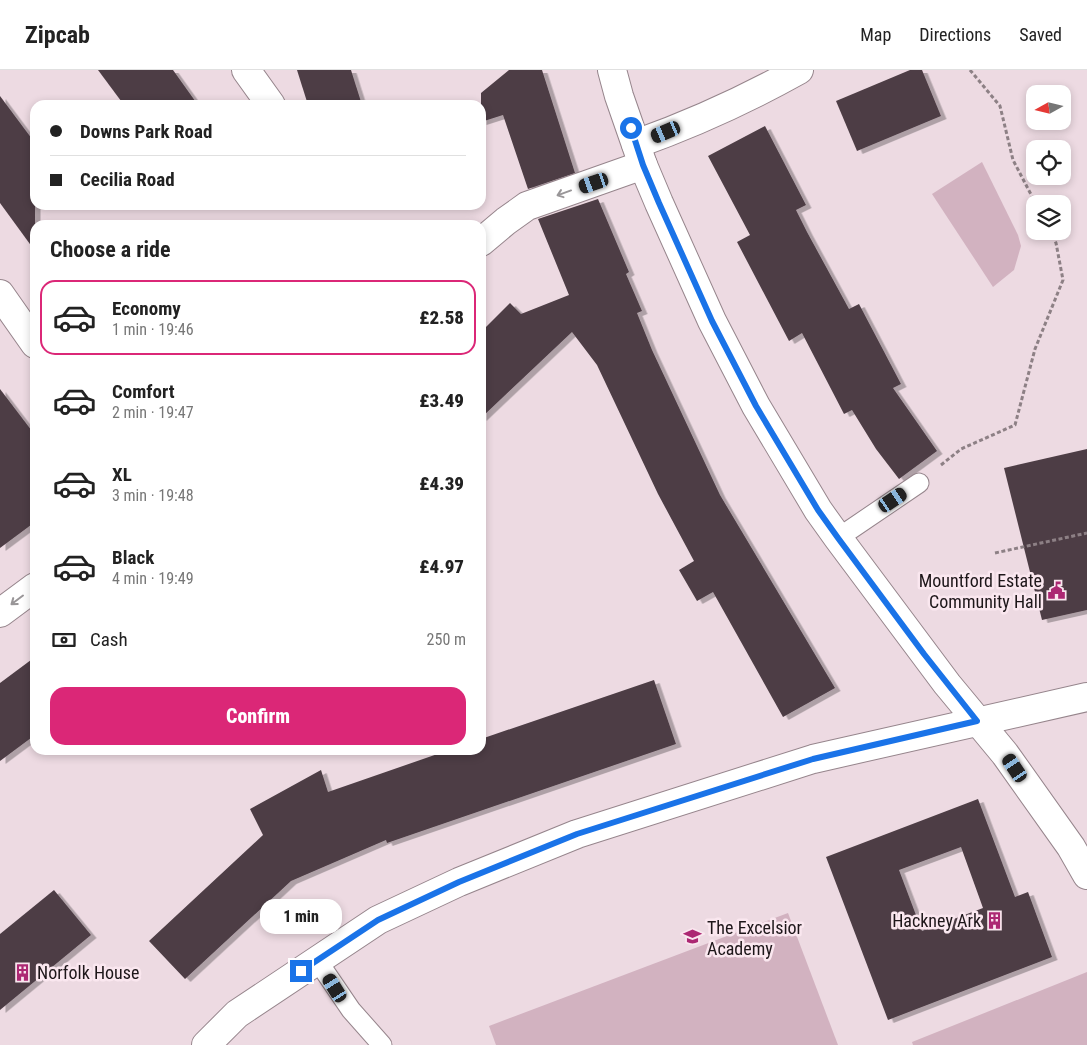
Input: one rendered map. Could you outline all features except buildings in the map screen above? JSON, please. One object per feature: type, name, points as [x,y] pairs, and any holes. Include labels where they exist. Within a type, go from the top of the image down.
[{"type":"street","points":[[246,70],[267,100]]},
{"type":"street","points":[[612,70],[619,96],[640,154],[712,321],[756,406],[818,510],[924,654],[977,721],[1006,754],[1066,840],[1087,875]]},
{"type":"street","points":[[486,238],[527,206],[640,154],[710,114],[799,70]]},
{"type":"street","points":[[0,294],[30,337]]},
{"type":"street","points":[[0,613],[30,591]]},
{"type":"street","points":[[206,1045],[237,1014],[378,920],[459,882],[577,834],[813,759],[1087,698]]},
{"type":"lane","points":[[838,538],[919,483]]},
{"type":"lane","points":[[317,960],[351,1010],[382,1045]]},
{"type":"path","points":[[970,70],[1000,106],[1012,160],[1031,195]]},
{"type":"path","points":[[919,483],[961,449],[1015,424],[1034,349],[1063,280],[1054,240]]},
{"type":"path","points":[[995,553],[1087,533]]},
{"type":"shaded area","points":[[982,162],[1018,235],[1021,246],[1014,270],[993,287],[932,194]]},
{"type":"shaded area","points":[[788,913],[838,1045],[496,1045],[489,1026]]},
{"type":"shaded area","points":[[1087,972],[1087,1045],[913,1045],[912,1042]]},
{"type":"place","name":"Mountford Estate Community Hall","points":[[1056,590]]},
{"type":"place","name":"Hackney Ark","points":[[995,920]]},
{"type":"place","name":"The Excelsior Academy","points":[[693,937]]},
{"type":"place","name":"Norfolk House","points":[[23,972]]},
{"type":"route","points":[[301,971],[378,920],[459,882],[577,834],[813,759],[977,721],[868,581],[818,510],[756,406],[712,321],[643,165],[631,128]]}]
